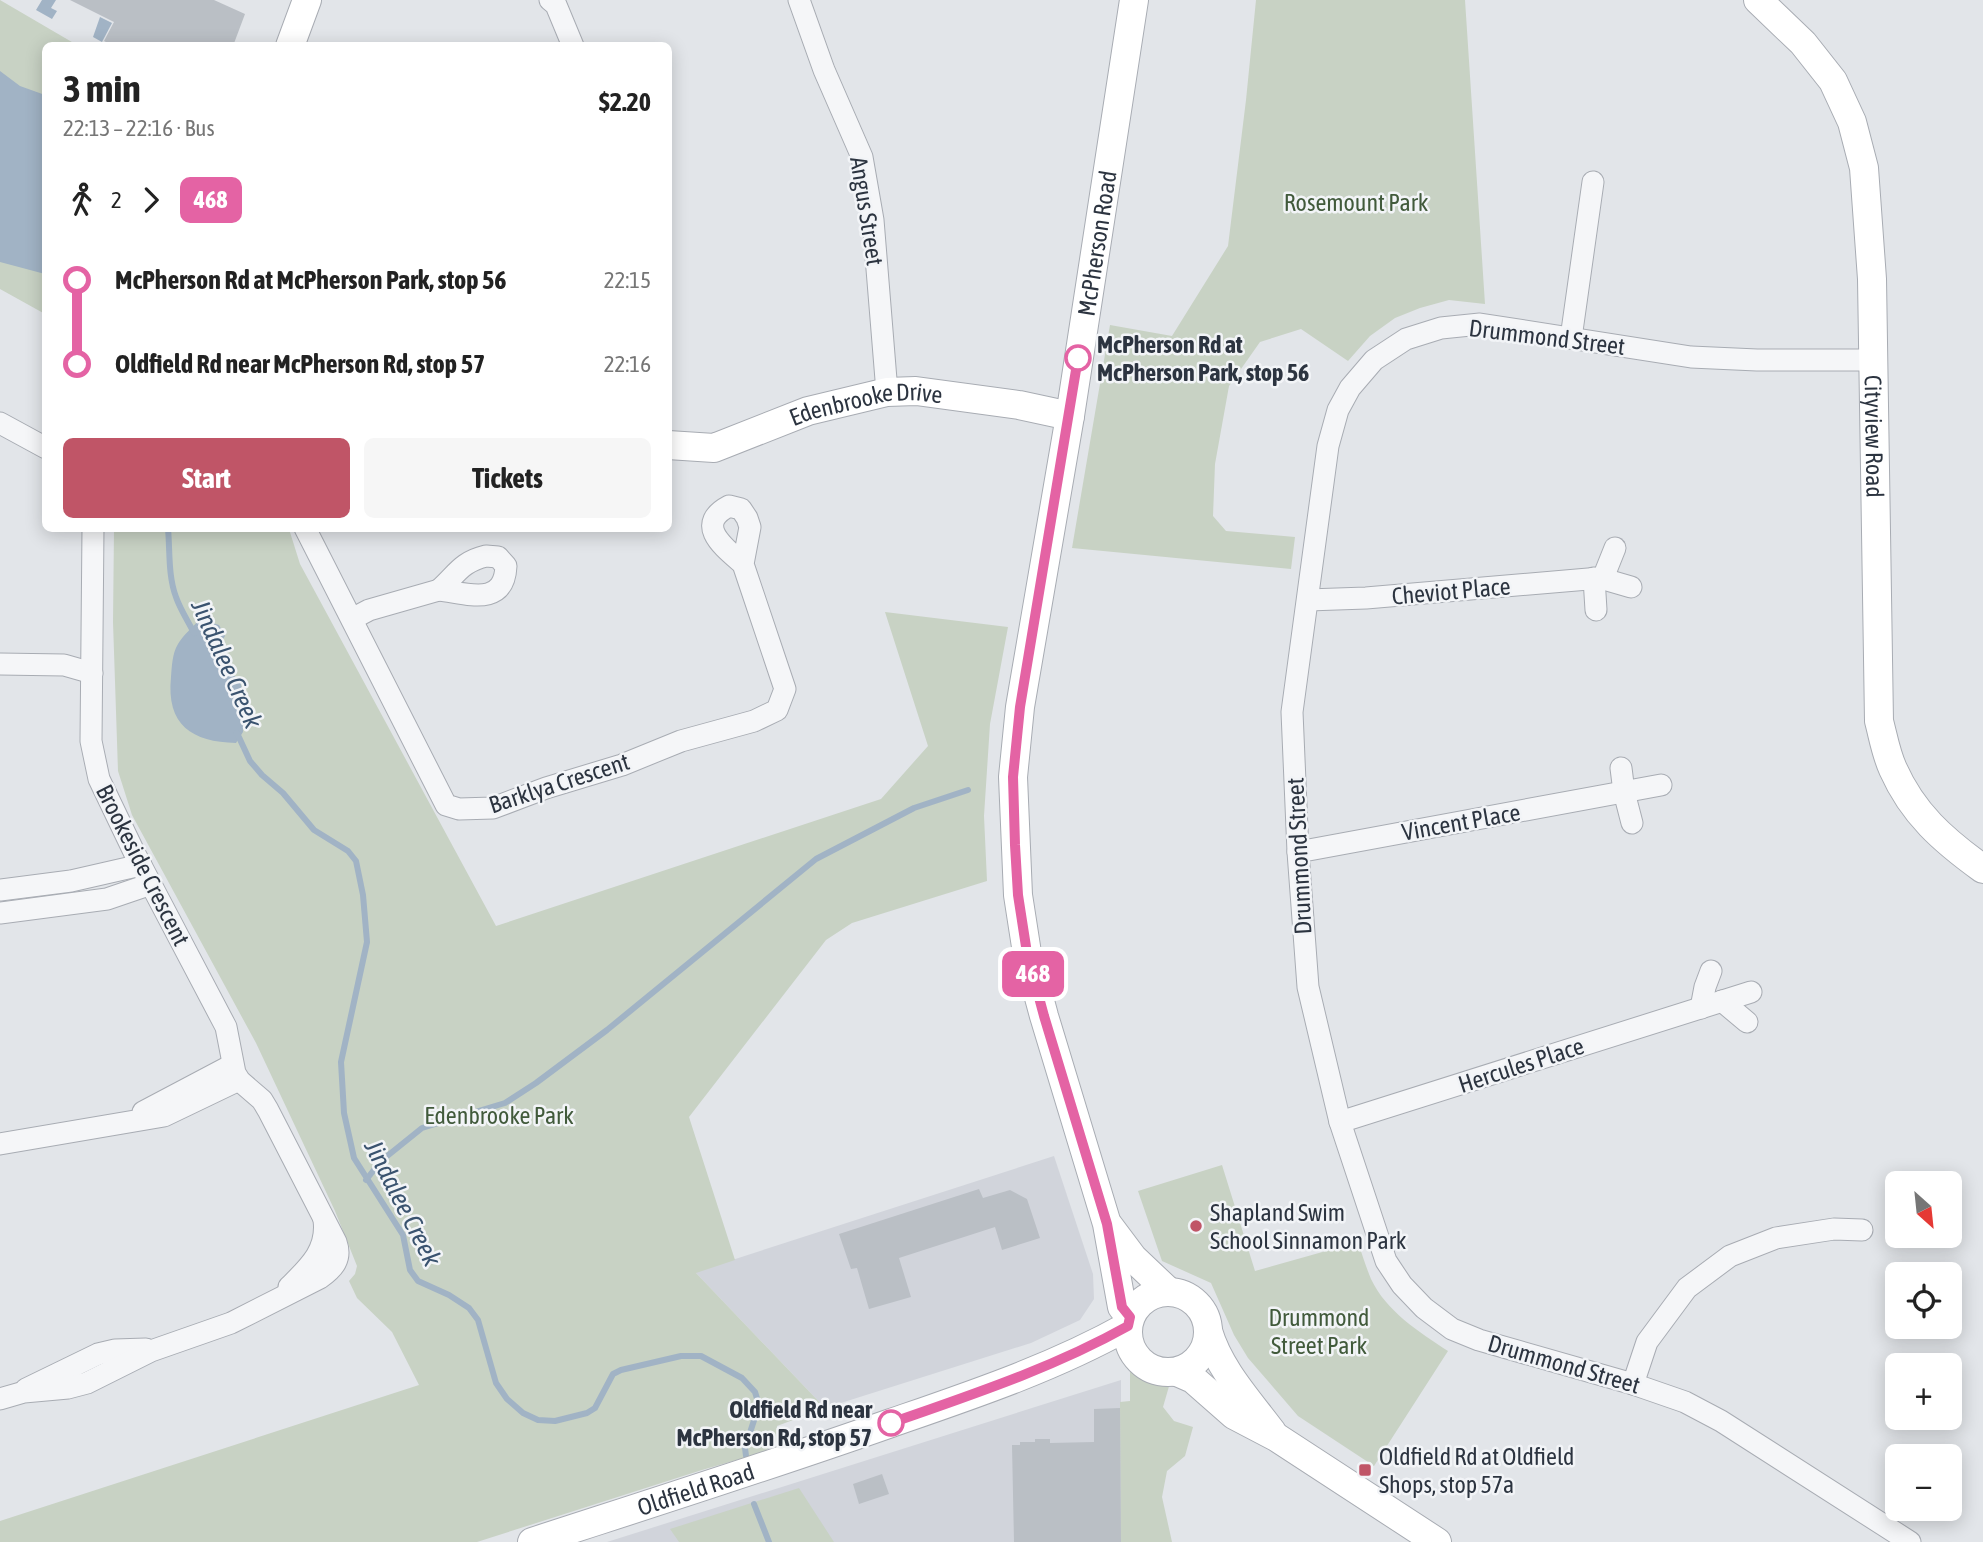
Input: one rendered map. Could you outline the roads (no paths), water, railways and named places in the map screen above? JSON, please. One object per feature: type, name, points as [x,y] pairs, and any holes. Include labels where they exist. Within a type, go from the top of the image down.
[{"type":"street","points":[[291,42],[307,0]]},
{"type":"street","points":[[550,0],[556,5],[571,42]]},
{"type":"street","name":"McPherson Road","points":[[1107,1224],[1027,953],[1018,895],[1013,777],[1020,707],[1070,416],[1134,0]]},
{"type":"street","name":"Cityview Road","points":[[1758,0],[1803,43],[1833,81],[1852,122],[1864,168],[1872,279],[1879,721],[1892,767],[1914,808],[1945,842],[1983,869]]},
{"type":"street","name":"Angus Street","points":[[801,1],[824,70],[862,157],[873,220],[887,392]]},
{"type":"street","points":[[1571,338],[1593,182]]},
{"type":"street","name":"Drummond Street","points":[[1874,360],[1691,357],[1480,324],[1441,328],[1406,339],[1374,360],[1350,388],[1338,410],[1328,446],[1292,712],[1298,852],[1308,988],[1340,1122],[1386,1261],[1402,1285],[1424,1308],[1452,1329],[1479,1340],[1633,1384],[1685,1402],[1721,1421],[1910,1542]]},
{"type":"street","name":"Edenbrooke Drive","points":[[672,445],[713,448],[808,411],[887,392],[930,393],[1018,405],[1070,416]]},
{"type":"street","points":[[0,423],[42,447]]},
{"type":"street","name":"Brookeside Crescent","points":[[93,532],[91,741],[94,758],[103,787],[141,865],[228,1032],[236,1073]]},
{"type":"street","name":"Barklya Crescent","points":[[307,532],[446,805],[459,809],[493,808],[546,788],[622,765],[681,741],[754,721],[777,710],[785,688],[743,564]]},
{"type":"street","points":[[1596,610],[1598,578],[1615,548]]},
{"type":"street","name":"Cheviot Place","points":[[1308,600],[1366,598],[1598,578],[1631,587]]},
{"type":"street","points":[[352,620],[369,610],[439,590]]},
{"type":"street","points":[[0,664],[64,666],[92,673]]},
{"type":"street","points":[[1621,768],[1632,823]]},
{"type":"street","name":"Vincent Place","points":[[1298,852],[1661,785]]},
{"type":"street","points":[[0,890],[71,881],[141,865]]},
{"type":"street","points":[[0,913],[107,900],[151,884]]},
{"type":"street","points":[[1711,971],[1705,987],[1712,1004],[1747,1022]]},
{"type":"street","name":"Hercules Place","points":[[1340,1122],[1751,992]]},
{"type":"street","points":[[0,1144],[170,1114],[236,1073],[268,1110],[322,1214],[339,1255],[336,1263],[320,1278],[221,1327],[159,1348],[77,1386],[8,1396]]},
{"type":"street","points":[[1107,1224],[1133,1258],[1169,1292]]},
{"type":"street","points":[[1107,1224],[1122,1307],[1140,1362],[1164,1373],[1177,1372],[1200,1357],[1208,1331]]},
{"type":"street","points":[[1633,1384],[1647,1342],[1687,1288],[1730,1256],[1776,1238],[1834,1229],[1862,1230]]},
{"type":"street","points":[[1130,1331],[1137,1306],[1146,1298],[1169,1292],[1192,1300],[1206,1319],[1213,1348],[1226,1371],[1276,1437]]},
{"type":"street","name":"Oldfield Road","points":[[532,1542],[814,1450],[1016,1379],[1130,1331]]},
{"type":"street","points":[[1177,1372],[1193,1379],[1234,1415],[1276,1437],[1437,1542]]},
{"type":"water","points":[[42,0],[56,0],[51,8],[57,11],[52,19],[36,10]]},
{"type":"water","points":[[100,17],[112,23],[102,42],[93,37]]},
{"type":"water","points":[[0,71],[20,86],[42,94],[42,273],[0,262]]},
{"type":"water","points":[[200,619],[219,625],[225,636],[215,652],[225,667],[240,681],[244,698],[243,732],[236,743],[220,742],[195,734],[185,728],[173,707],[171,677],[175,652],[183,637]]},
{"type":"waterway","name":"Jindalee Creek","points":[[168,532],[173,589],[194,633]]},
{"type":"waterway","name":"Jindalee Creek","points":[[237,733],[250,761],[262,775],[283,793],[314,830],[348,851],[356,861],[363,895],[367,942],[341,1062],[344,1113],[354,1158],[403,1235],[410,1270],[418,1281],[449,1295],[469,1308],[478,1320],[496,1383],[507,1399],[523,1413],[538,1420],[555,1421],[587,1413],[595,1408],[613,1374],[681,1356],[701,1356],[742,1378],[755,1392],[759,1405],[745,1448],[746,1456]]},
{"type":"waterway","points":[[366,1180],[381,1161],[422,1128],[505,1103],[536,1083],[607,1030],[816,859],[914,808],[968,790]]},
{"type":"waterway","name":"Jindalee Creek","points":[[754,1504],[769,1542]]},
{"type":"place","name":"McPherson Rd at McPherson Park, stop 56","points":[[1078,358]]},
{"type":"place","name":"Shapland Swim School Sinnamon Park","points":[[1196,1226]]},
{"type":"place","name":"Oldfield Rd near McPherson Rd, stop 57","points":[[891,1423]]},
{"type":"place","name":"Oldfield Rd at Oldfield Shops, stop 57a","points":[[1365,1470]]},
{"type":"park label","name":"Rosemount Park","points":[[1356,202]]},
{"type":"park label","name":"Edenbrooke Park","points":[[499,1115]]},
{"type":"park label","name":"Drummond Street Park","points":[[1319,1331]]}]
